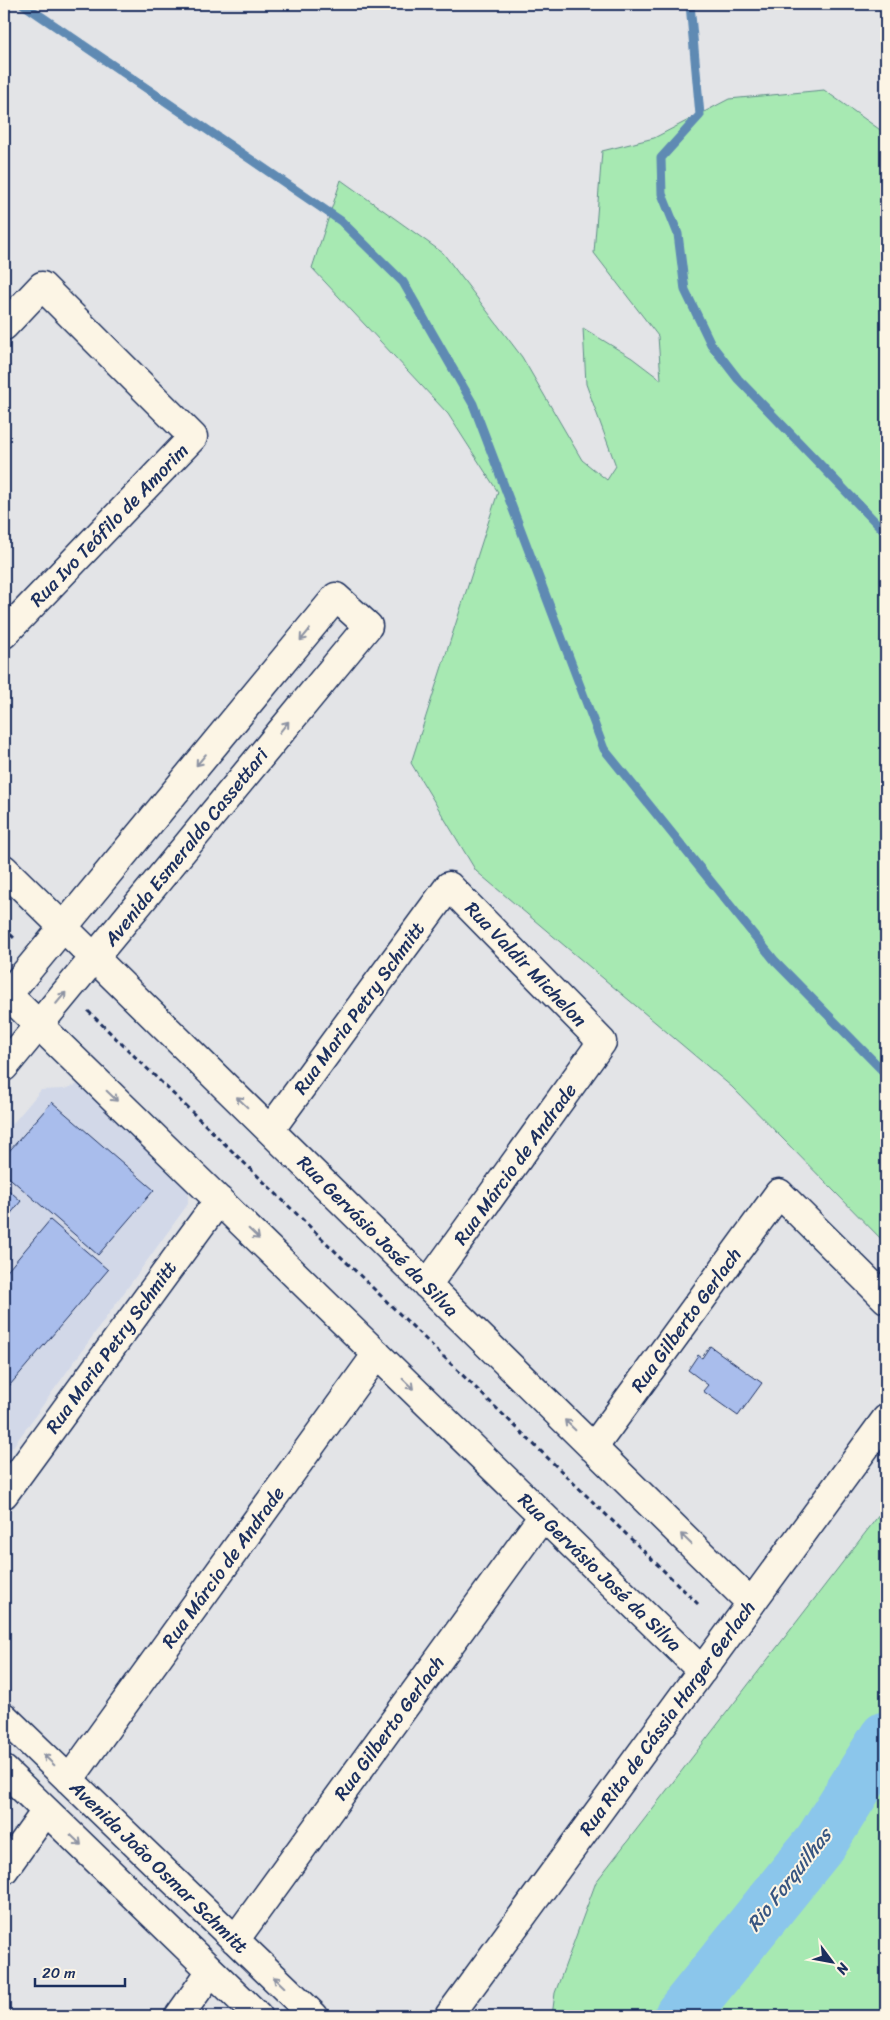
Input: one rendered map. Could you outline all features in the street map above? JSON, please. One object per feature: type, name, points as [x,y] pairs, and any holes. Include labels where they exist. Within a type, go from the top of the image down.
[{"type":"street","name":"Rua Ivo Teófilo de Amorim","points":[[4,326],[42,286],[193,438],[4,634]]},
{"type":"street","name":"Avenida Esmeraldo Cassettari","points":[[4,1067],[368,626],[336,597],[63,927]]},
{"type":"street","name":"Rua Gervásio José da Silva","points":[[4,869],[751,1603]]},
{"type":"street","name":"Rua Valdir Michelon","points":[[449,886],[602,1042]]},
{"type":"street","name":"Rua Maria Petry Schmitt","points":[[270,1130],[449,886]]},
{"type":"street","points":[[5,995],[63,927]]},
{"type":"street","name":"Rua Gervásio José da Silva","points":[[5,995],[39,1025],[702,1671]]},
{"type":"street","name":"Rua Márcio de Andrade","points":[[427,1285],[602,1042]]},
{"type":"street","name":"Rua Gilberto Gerlach","points":[[593,1448],[778,1193],[886,1299]]},
{"type":"street","name":"Rua Maria Petry Schmitt","points":[[4,1494],[219,1200]]},
{"type":"street","name":"Rua Márcio de Andrade","points":[[69,1780],[377,1354]]},
{"type":"street","name":"Rua Rita de Cássia Harger Gerlach","points":[[448,2016],[886,1419]]},
{"type":"street","name":"Rua Gilberto Gerlach","points":[[235,1940],[543,1516]]},
{"type":"street","name":"Avenida João Osmar Schmitt","points":[[4,1717],[314,2016]]},
{"type":"street","name":"Avenida João Osmar Schmitt","points":[[4,1770],[258,2016]]},
{"type":"street","points":[[4,1870],[46,1811]]},
{"type":"street","points":[[179,2016],[211,1972]]},
{"type":"path","points":[[4,928],[36,960]]},
{"type":"path","points":[[68,990],[698,1604]]},
{"type":"shaded area","points":[[82,1083],[185,1186],[188,1194],[188,1204],[4,1459],[4,1134],[41,1090],[64,1089]]},
{"type":"green space","points":[[824,90],[886,134],[886,1244],[732,1087],[476,871],[411,763],[498,492],[448,414],[312,268],[341,180],[443,253],[522,357],[582,460],[607,480],[616,466],[586,384],[583,328],[632,358],[661,380],[658,336],[594,253],[602,151],[654,138],[729,99]]},
{"type":"green space","points":[[886,1506],[886,2016],[552,2016],[555,1993],[596,1882]]},
{"type":"building","points":[[52,1102],[154,1190],[98,1255],[4,1173],[4,1157]]},
{"type":"building","points":[[4,1186],[21,1201],[4,1222]]},
{"type":"building","points":[[50,1220],[108,1270],[4,1392],[4,1275]]},
{"type":"building","points":[[710,1346],[762,1383],[738,1416],[703,1391],[708,1385],[688,1370],[698,1355],[702,1358]]},
{"type":"waterway","points":[[23,4],[341,221],[403,282],[473,404],[604,749],[775,961],[886,1074]]},
{"type":"waterway","points":[[690,4],[700,115],[661,158],[662,194],[678,234],[685,290],[711,344],[738,379],[886,533]]},
{"type":"waterway","name":"Rio Forquilhas","points":[[681,2016],[821,1842],[886,1738]]}]
